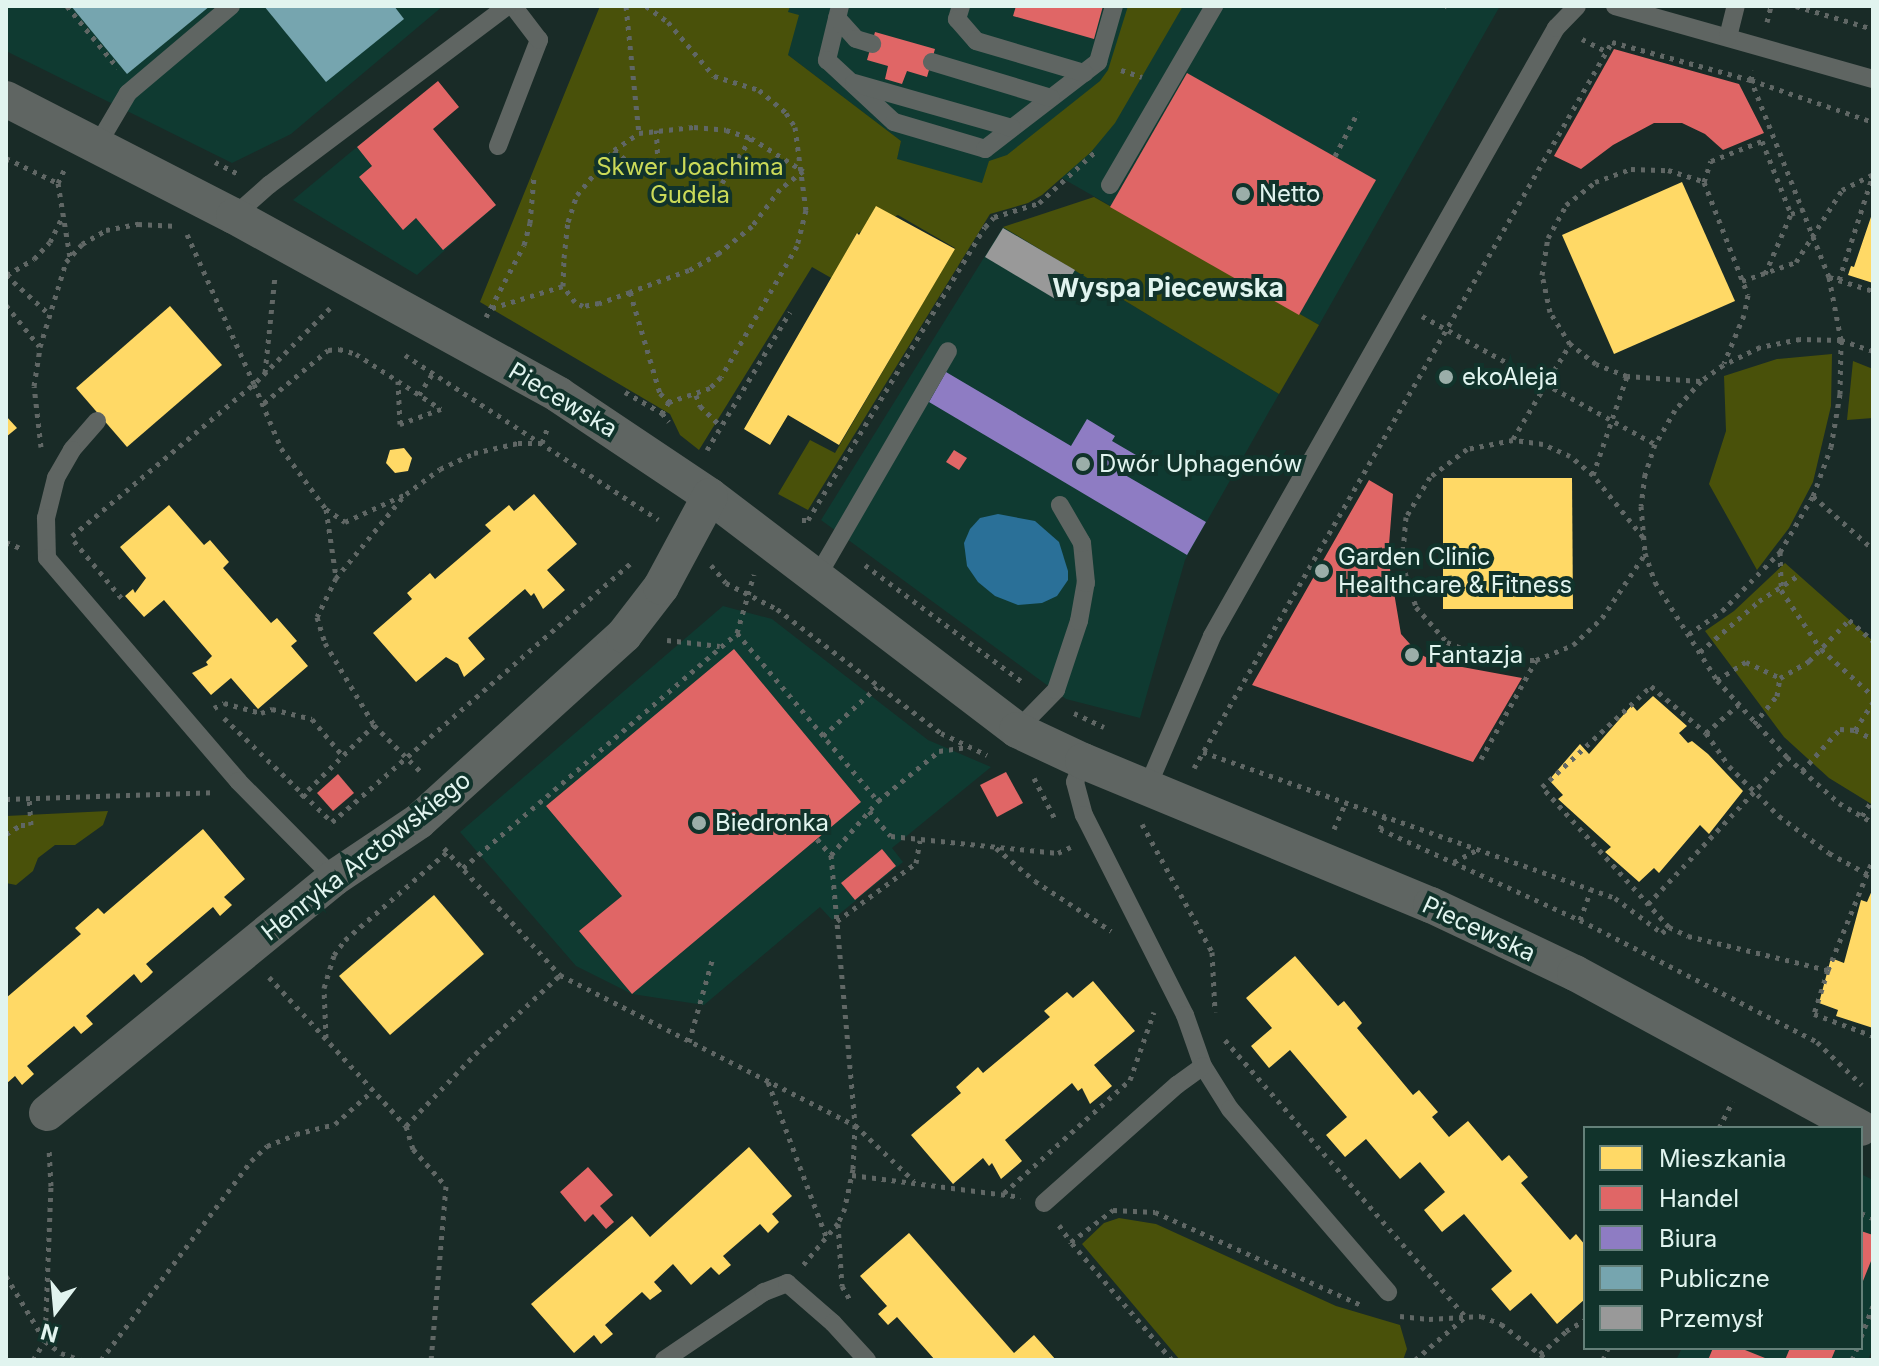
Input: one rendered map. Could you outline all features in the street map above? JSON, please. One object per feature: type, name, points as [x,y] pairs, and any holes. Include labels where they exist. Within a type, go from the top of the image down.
[{"type":"street","name":"Piecewska","points":[[6,99],[234,216],[559,395],[710,496],[817,577],[1009,744],[1083,761],[1143,803],[1431,905],[1575,973],[1857,1126]]},
{"type":"street","name":"Henryka Arctowskiego","points":[[47,1113],[334,878],[432,809],[624,635],[661,587],[710,496]]},
{"type":"lane","points":[[98,144],[133,88],[231,6]]},
{"type":"lane","points":[[234,216],[269,185],[507,6]]},
{"type":"lane","points":[[498,146],[539,40],[513,6]]},
{"type":"lane","points":[[961,6],[957,19],[976,41],[1084,73]]},
{"type":"lane","points":[[838,12],[827,60],[894,122],[985,149],[1098,62],[1114,6]]},
{"type":"lane","points":[[1110,185],[1214,6]]},
{"type":"lane","points":[[1143,803],[1212,636],[1556,28],[1577,6]]},
{"type":"lane","points":[[1615,6],[1873,79]]},
{"type":"lane","points":[[1728,37],[1736,6]]},
{"type":"lane","points":[[838,12],[856,39],[872,44]]},
{"type":"lane","points":[[932,62],[1051,98]]},
{"type":"lane","points":[[852,82],[1012,128]]},
{"type":"lane","points":[[817,577],[948,351]]},
{"type":"lane","points":[[97,421],[72,450],[56,478],[46,518],[47,558],[238,781],[334,878]]},
{"type":"lane","points":[[1009,744],[1056,690],[1079,621],[1086,583],[1082,543],[1060,505]]},
{"type":"lane","points":[[1083,761],[1075,782],[1084,815],[1185,1015],[1203,1066],[1230,1109],[1388,1292]]},
{"type":"lane","points":[[1044,1203],[1177,1085],[1203,1066]]},
{"type":"lane","points":[[664,1360],[764,1292],[787,1283],[833,1323],[867,1360]]},
{"type":"path","points":[[67,6],[133,88]]},
{"type":"path","points":[[626,6],[639,133]]},
{"type":"path","points":[[646,6],[668,22],[714,76],[759,90],[776,101],[795,127],[806,210],[797,246],[721,377],[710,388],[696,395],[669,402],[662,413]]},
{"type":"path","points":[[1768,19],[1771,6]]},
{"type":"path","points":[[1796,6],[1873,29]]},
{"type":"path","points":[[1193,770],[1612,42],[1751,80],[1873,122]]},
{"type":"path","points":[[1139,89],[1152,67]]},
{"type":"path","points":[[1689,634],[1732,602],[1780,552],[1813,496],[1833,434],[1840,394],[1841,340],[1829,277],[1751,80]]},
{"type":"path","points":[[1335,156],[1358,112]]},
{"type":"path","points":[[704,128],[751,138],[803,171],[780,189],[752,226],[727,248],[689,270],[583,306],[575,302],[563,286],[566,240],[577,195],[614,150],[639,133],[704,128]]},
{"type":"path","points":[[614,150],[638,170],[649,169],[658,163],[656,130]]},
{"type":"path","points":[[722,183],[751,138]]},
{"type":"path","points":[[1723,365],[1744,315],[1748,295],[1704,182],[1711,161],[1762,141],[1791,214],[1765,274]]},
{"type":"path","points":[[808,520],[985,227],[994,217],[1039,203],[1102,145]]},
{"type":"path","points":[[6,158],[58,183]]},
{"type":"path","points":[[1701,381],[1627,376],[1596,364],[1570,344],[1550,312],[1542,275],[1548,238],[1566,205],[1595,182],[1631,169],[1668,170],[1704,182]]},
{"type":"path","points":[[61,175],[58,183],[70,257]]},
{"type":"path","points":[[1742,281],[1796,262],[1842,190],[1873,175]]},
{"type":"path","points":[[1839,280],[1873,175]]},
{"type":"path","points":[[482,325],[524,245],[534,176]]},
{"type":"path","points":[[1791,214],[1804,209]]},
{"type":"path","points":[[49,314],[6,275],[34,259],[50,242],[63,215]]},
{"type":"path","points":[[56,478],[46,469],[36,423],[34,386],[49,314],[70,257],[82,244],[106,230],[138,224],[182,225],[264,403],[281,448],[326,509],[345,522],[406,494]]},
{"type":"path","points":[[265,373],[276,268]]},
{"type":"path","points":[[1829,277],[1873,291]]},
{"type":"path","points":[[491,309],[563,286]]},
{"type":"path","points":[[630,292],[660,393],[669,402]]},
{"type":"path","points":[[132,610],[70,537],[254,384],[333,304]]},
{"type":"path","points":[[1400,304],[1655,444]]},
{"type":"path","points":[[6,305],[40,347]]},
{"type":"path","points":[[702,458],[790,312]]},
{"type":"path","points":[[1873,351],[1841,340],[1800,339],[1760,347],[1723,365],[1701,381],[1675,410],[1655,444],[1641,506],[1645,553],[1662,596],[1717,680],[1754,724],[1802,771],[1839,803],[1873,823]]},
{"type":"path","points":[[1513,440],[1570,344]]},
{"type":"path","points":[[264,403],[328,350],[356,354],[398,381],[419,395],[441,409],[400,424],[398,381]]},
{"type":"path","points":[[419,395],[432,374]]},
{"type":"path","points":[[1593,475],[1627,376]]},
{"type":"path","points":[[559,395],[542,443],[518,443],[474,453],[440,469],[406,494],[368,535],[336,578],[317,617],[325,643],[374,725],[407,758],[448,851],[560,975],[855,1125],[914,1181]]},
{"type":"path","points":[[696,395],[700,406],[721,426]]},
{"type":"path","points":[[1643,537],[1593,475],[1570,456],[1543,444],[1513,440],[1467,449],[1430,477],[1406,517],[1402,563],[1416,607],[1447,642],[1490,660],[1536,660],[1573,645],[1602,618],[1645,553]]},
{"type":"path","points":[[1813,496],[1873,549]]},
{"type":"path","points":[[326,509],[336,578]]},
{"type":"path","points":[[797,519],[808,520],[1048,701],[1112,731]]},
{"type":"path","points":[[1780,552],[1781,590],[1821,649],[1873,696]]},
{"type":"path","points":[[204,696],[302,796],[332,822],[643,553]]},
{"type":"path","points":[[463,868],[737,633],[756,569]]},
{"type":"path","points":[[1700,652],[1759,601],[1781,590],[1799,575]]},
{"type":"path","points":[[726,583],[777,609],[877,687],[941,733],[967,747]]},
{"type":"path","points":[[1780,678],[1809,661],[1849,620],[1873,641]]},
{"type":"path","points":[[737,633],[878,801]]},
{"type":"path","points":[[1481,759],[1536,660]]},
{"type":"path","points":[[1717,680],[1746,662],[1780,678]]},
{"type":"path","points":[[1754,724],[1777,696],[1780,678]]},
{"type":"path","points":[[1828,970],[1688,936],[1669,927],[1542,787],[1651,686],[1706,733],[1729,766],[1754,792],[1805,836],[1870,876]]},
{"type":"path","points":[[823,736],[877,687]]},
{"type":"path","points":[[1855,730],[1873,702]]},
{"type":"path","points":[[214,708],[224,703],[261,713],[272,709],[312,719],[343,756]]},
{"type":"path","points":[[1706,733],[1738,705]]},
{"type":"path","points":[[277,818],[374,725]]},
{"type":"path","points":[[1802,771],[1833,733],[1840,729],[1855,730],[1873,739]]},
{"type":"path","points":[[831,855],[878,801],[939,751],[1009,744]]},
{"type":"path","points":[[1203,752],[1615,898],[1662,933],[1669,927]]},
{"type":"path","points":[[1164,755],[1202,778]]},
{"type":"path","points":[[1648,904],[1787,757]]},
{"type":"path","points":[[1028,766],[1056,821]]},
{"type":"path","points":[[6,799],[231,792],[238,781]]},
{"type":"path","points":[[6,834],[21,825],[31,825],[29,798]]},
{"type":"path","points":[[1862,816],[1873,799]]},
{"type":"path","points":[[1330,838],[1346,802]]},
{"type":"path","points":[[1143,803],[1212,952],[1215,1014]]},
{"type":"path","points":[[869,811],[891,836],[1058,853]]},
{"type":"path","points":[[1385,816],[1380,829],[1580,920],[1817,1042],[1873,1095]]},
{"type":"path","points":[[1062,834],[1076,860]]},
{"type":"path","points":[[787,1283],[838,1223],[845,1208],[852,1175],[855,1125],[831,855],[817,839]]},
{"type":"path","points":[[837,921],[916,863],[920,840]]},
{"type":"path","points":[[994,846],[1035,881],[1115,933],[1109,921]]},
{"type":"path","points":[[1453,863],[1478,849]]},
{"type":"path","points":[[326,1039],[324,988],[334,955],[345,940],[448,851]]},
{"type":"path","points":[[1873,859],[1870,876],[1828,970],[1814,1014],[1873,1036]]},
{"type":"path","points":[[1580,920],[1591,889]]},
{"type":"path","points":[[246,951],[406,1126],[413,1149],[446,1186],[431,1360]]},
{"type":"path","points":[[689,1042],[713,957]]},
{"type":"path","points":[[406,1126],[482,1047],[560,975]]},
{"type":"path","points":[[1004,1193],[1130,1080],[1155,1009]]},
{"type":"path","points":[[1221,1029],[1226,1043],[1466,1316]]},
{"type":"path","points":[[768,1082],[826,1237]]},
{"type":"path","points":[[101,1360],[251,1161],[267,1146],[296,1134],[335,1124],[371,1091]]},
{"type":"path","points":[[1720,1126],[1725,1117]]},
{"type":"path","points":[[852,1175],[1004,1193],[1044,1203]]},
{"type":"path","points":[[33,1360],[45,1341],[51,1186]]},
{"type":"path","points":[[1172,1360],[1071,1242],[1113,1210],[1155,1212],[1339,1298],[1376,1311]]},
{"type":"path","points":[[838,1223],[842,1286],[855,1309]]},
{"type":"path","points":[[6,1276],[45,1341],[81,1360]]},
{"type":"path","points":[[1863,1332],[1873,1306]]},
{"type":"path","points":[[1388,1315],[1429,1319],[1481,1316],[1501,1324],[1548,1360]]},
{"type":"path","points":[[1415,1360],[1466,1316]]},
{"type":"path","points":[[1540,1354],[1566,1331],[1583,1321]]},
{"type":"shaded area","points":[[6,6],[443,6],[291,134],[232,163],[6,51]]},
{"type":"shaded area","points":[[706,6],[1500,6],[1319,325],[1053,173],[1029,192],[888,193],[901,141],[780,49]]},
{"type":"shaded area","points":[[410,103],[496,205],[417,275],[293,200]]},
{"type":"shaded area","points":[[1003,227],[1279,394],[1185,560],[1140,718],[1066,699],[821,520]]},
{"type":"shaded area","points":[[723,606],[772,619],[928,740],[991,767],[892,848],[903,862],[832,920],[820,907],[704,1005],[632,994],[576,966],[460,832]]},
{"type":"shaded area","points":[[1863,1175],[1873,1180],[1873,1347],[1868,1360],[1676,1360],[1681,1350],[1863,1350]]},
{"type":"green space","name":"Skwer Joachima Gudela","points":[[600,6],[790,6],[788,12],[799,15],[788,55],[901,141],[897,159],[982,183],[989,161],[1007,155],[1100,81],[1108,70],[1128,6],[1183,6],[1115,123],[1091,152],[1042,195],[1028,203],[990,214],[808,510],[778,494],[810,440],[835,453],[955,248],[898,215],[856,234],[833,279],[812,267],[699,450],[680,435],[670,414],[480,302]]},
{"type":"green space","points":[[1094,197],[1319,325],[1279,394],[1003,227]]},
{"type":"green space","points":[[1832,354],[1831,406],[1813,482],[1789,528],[1757,570],[1709,484],[1726,431],[1724,376],[1777,359]]},
{"type":"green space","points":[[1853,361],[1873,369],[1873,418],[1847,420]]},
{"type":"green space","points":[[1785,563],[1873,641],[1873,805],[1829,778],[1784,737],[1705,631],[1734,611]]},
{"type":"green space","points":[[108,811],[103,825],[75,845],[55,845],[38,858],[33,871],[16,885],[6,883],[6,816]]},
{"type":"green space","points":[[1119,1218],[1156,1224],[1336,1306],[1400,1325],[1407,1349],[1403,1360],[1180,1360],[1082,1244],[1104,1223]]},
{"type":"water","points":[[998,514],[1035,521],[1059,542],[1068,580],[1057,596],[1042,603],[1018,605],[995,596],[978,582],[967,566],[964,543],[970,529],[980,518]]},
{"type":"building: Mieszkania","points":[[1682,182],[1735,301],[1614,354],[1562,235]]},
{"type":"building: Mieszkania","points":[[876,206],[955,249],[839,445],[788,415],[770,445],[744,429],[857,233],[859,235]]},
{"type":"building: Mieszkania","points":[[1873,211],[1873,283],[1848,275],[1851,266],[1854,267]]},
{"type":"building: Mieszkania","points":[[170,306],[222,365],[127,447],[76,388]]},
{"type":"building: Mieszkania","points":[[6,416],[17,428],[6,437]]},
{"type":"building: Mieszkania","points":[[404,448],[412,458],[408,471],[395,473],[386,463],[390,450]]},
{"type":"building: Mieszkania","points":[[1443,478],[1572,478],[1573,609],[1443,609]]},
{"type":"building: Mieszkania","points":[[534,494],[577,544],[547,570],[565,590],[543,609],[534,593],[531,596],[525,589],[468,638],[485,659],[464,677],[458,664],[446,657],[416,682],[373,633],[412,599],[407,593],[430,573],[435,579],[491,531],[485,525],[509,505],[514,511]]},
{"type":"building: Mieszkania","points":[[169,505],[204,545],[210,540],[229,562],[223,568],[271,623],[277,618],[297,641],[291,646],[308,666],[258,709],[231,678],[211,695],[192,673],[208,665],[206,662],[212,656],[164,600],[144,617],[125,596],[133,589],[135,593],[146,578],[120,547]]},
{"type":"building: Mieszkania","points":[[1653,696],[1687,726],[1679,733],[1688,743],[1692,741],[1708,754],[1743,791],[1709,834],[1700,825],[1659,873],[1654,868],[1639,882],[1605,852],[1611,847],[1558,799],[1563,795],[1549,780],[1580,744],[1589,754],[1632,705],[1637,711]]},
{"type":"building: Mieszkania","points":[[203,829],[245,879],[224,897],[232,905],[220,916],[213,907],[146,964],[153,972],[141,983],[134,974],[86,1016],[93,1024],[81,1034],[74,1026],[27,1066],[34,1074],[22,1085],[15,1076],[6,1084],[6,998],[81,934],[75,928],[98,908],[104,914]]},
{"type":"building: Mieszkania","points":[[1873,888],[1873,1028],[1836,1016],[1838,1010],[1819,1003],[1831,958],[1844,963],[1861,900],[1867,902]]},
{"type":"building: Mieszkania","points":[[434,895],[484,954],[390,1035],[339,976]]},
{"type":"building: Mieszkania","points":[[1295,956],[1338,1006],[1344,1001],[1362,1023],[1357,1028],[1413,1095],[1419,1090],[1438,1112],[1432,1117],[1449,1137],[1468,1121],[1502,1161],[1509,1155],[1528,1177],[1521,1183],[1570,1240],[1576,1234],[1583,1243],[1583,1301],[1557,1324],[1531,1293],[1510,1311],[1491,1289],[1512,1271],[1464,1214],[1442,1232],[1424,1210],[1445,1192],[1420,1162],[1400,1179],[1366,1139],[1345,1157],[1326,1135],[1347,1117],[1290,1050],[1269,1068],[1251,1046],[1272,1028],[1246,998]]},
{"type":"building: Mieszkania","points":[[1093,981],[1135,1031],[1094,1065],[1112,1086],[1090,1104],[1082,1088],[1078,1091],[1072,1083],[1005,1140],[1022,1161],[1001,1179],[992,1163],[989,1166],[983,1158],[953,1184],[911,1135],[961,1093],[956,1087],[978,1067],[983,1073],[1050,1017],[1044,1011],[1067,992],[1073,998]]},
{"type":"building: Mieszkania","points":[[749,1147],[792,1196],[772,1214],[779,1222],[768,1233],[760,1224],[723,1256],[731,1265],[719,1275],[711,1267],[691,1285],[673,1264],[654,1282],[662,1291],[650,1300],[642,1292],[605,1325],[613,1334],[601,1344],[594,1335],[574,1353],[531,1304],[632,1216],[650,1237]]},
{"type":"building: Mieszkania","points":[[909,1233],[1014,1353],[1034,1335],[1056,1360],[935,1360],[897,1317],[888,1325],[878,1314],[887,1306],[860,1276]]},
{"type":"building: Handel","points":[[1016,6],[1103,6],[1094,39],[1013,16]]},
{"type":"building: Handel","points":[[875,32],[935,49],[927,77],[907,71],[902,84],[885,79],[888,66],[867,60]]},
{"type":"building: Handel","points":[[1614,49],[1739,84],[1764,133],[1723,150],[1705,134],[1682,123],[1654,123],[1613,145],[1581,169],[1554,156]]},
{"type":"building: Handel","name":"Netto","points":[[1187,73],[1376,180],[1299,315],[1110,207]]},
{"type":"building: Handel","points":[[438,81],[459,107],[433,129],[496,205],[443,250],[416,218],[403,230],[359,177],[372,166],[357,147]]},
{"type":"building: Handel","points":[[954,450],[967,458],[959,470],[946,462]]},
{"type":"building: Handel","points":[[1369,480],[1393,494],[1388,557],[1401,634],[1418,653],[1435,662],[1522,678],[1473,762],[1252,685]]},
{"type":"building: Handel","name":"Biedronka","points":[[734,649],[861,802],[632,994],[579,931],[622,896],[546,806]]},
{"type":"building: Handel","points":[[1006,772],[1023,803],[997,817],[980,785]]},
{"type":"building: Handel","points":[[338,774],[354,793],[333,811],[317,793]]},
{"type":"building: Handel","points":[[882,849],[896,866],[855,900],[841,883]]},
{"type":"building: Handel","points":[[588,1167],[613,1195],[600,1206],[614,1222],[606,1229],[593,1214],[585,1222],[560,1192]]},
{"type":"building: Handel","points":[[1863,1232],[1873,1235],[1873,1256],[1863,1281]]},
{"type":"building: Handel","points":[[1712,1350],[1745,1350],[1770,1360],[1708,1360]]},
{"type":"building: Handel","points":[[1789,1350],[1835,1350],[1831,1360],[1785,1360]]},
{"type":"building: Biura","name":"Dwór Uphagenów","points":[[946,372],[1071,446],[1087,419],[1115,436],[1112,441],[1136,455],[1125,475],[1206,522],[1187,555],[929,402]]},
{"type":"building: Publiczne","points":[[71,6],[210,6],[127,74]]},
{"type":"building: Publiczne","points":[[264,6],[394,6],[404,19],[326,82]]},
{"type":"building: Przemysł","points":[[1003,228],[1075,270],[1057,300],[985,257]]},
{"type":"place","name":"Netto","points":[[1243,194]]},
{"type":"place","name":"ekoAleja","points":[[1446,377]]},
{"type":"place","name":"Dwór Uphagenów","points":[[1083,464]]},
{"type":"place","name":"Garden Clinic Healthcare & Fitness","points":[[1322,571]]},
{"type":"place","name":"Fantazja","points":[[1412,655]]},
{"type":"place","name":"Biedronka","points":[[699,823]]},
{"type":"district","name":"Wyspa Piecewska","points":[[1168,288]]}]
